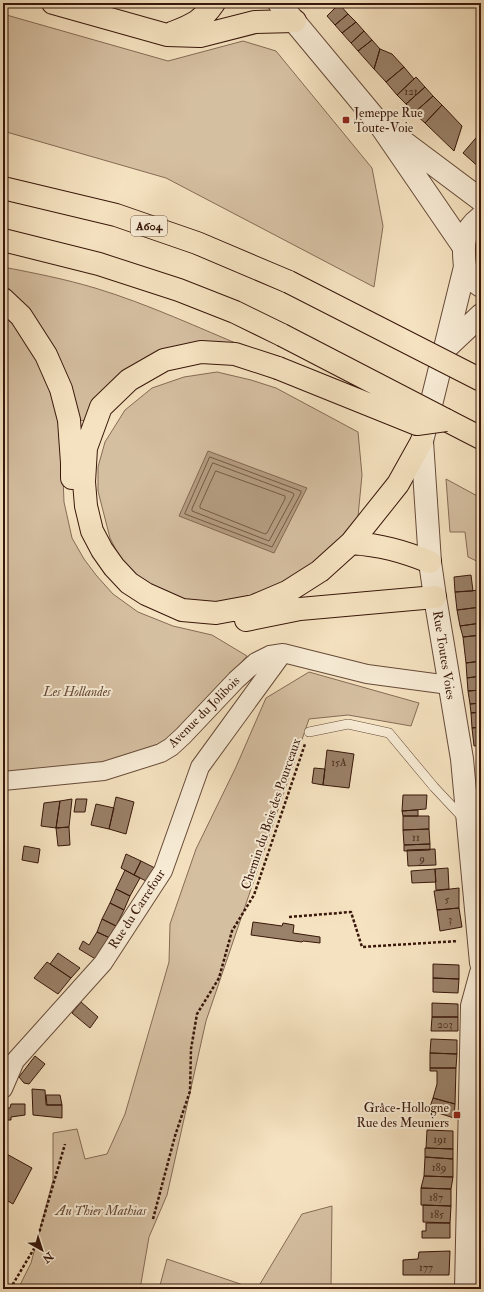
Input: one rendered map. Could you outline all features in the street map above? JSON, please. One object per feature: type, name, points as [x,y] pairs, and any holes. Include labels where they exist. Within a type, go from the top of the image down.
[{"type":"highway","points":[[53,3],[167,35],[200,36],[254,22],[295,21]]},
{"type":"highway","points":[[167,35],[196,23],[207,13],[214,3]]},
{"type":"highway","name":"A604","points":[[3,188],[116,215],[197,243],[289,282],[481,380]]},
{"type":"highway","points":[[3,240],[99,264],[179,290],[235,312],[481,438]]},
{"type":"highway","points":[[3,299],[21,316],[42,348],[61,389],[68,420],[75,516],[83,538],[106,576],[123,592],[142,605],[177,620],[196,625],[216,626],[300,609],[435,597]]},
{"type":"highway","points":[[422,441],[398,484],[351,543],[320,571],[287,592],[254,606],[216,613],[182,610],[146,594],[129,583],[114,567],[102,550],[92,531],[86,506],[84,482],[86,448],[101,407],[129,380],[164,360],[201,352],[235,354],[278,368],[417,424],[446,420]]},
{"type":"highway","points":[[351,543],[373,544],[430,562]]},
{"type":"street","points":[[279,3],[378,122],[464,257],[474,281],[481,286]]},
{"type":"street","points":[[378,122],[481,200]]},
{"type":"street","name":"Rue Toutes Voies","points":[[481,217],[468,230],[446,348],[422,441],[430,562],[462,759],[481,963]]},
{"type":"street","points":[[446,348],[481,315]]},
{"type":"street","points":[[283,653],[367,674],[449,685]]},
{"type":"street","name":"Avenue du Jolibois","points":[[3,781],[104,771],[161,753],[171,747],[183,736],[236,680],[256,662],[270,655],[283,653]]},
{"type":"street","name":"Rue du Carrefour","points":[[3,1089],[15,1061],[103,963],[163,871],[200,767],[283,653]]},
{"type":"street","points":[[466,1289],[472,1006],[481,973]]},
{"type":"lane","points":[[309,732],[348,724],[389,733],[434,787],[468,823]]},
{"type":"path","name":"Chemin du Bois des Pourceaux","points":[[153,1219],[175,1136],[190,1091],[192,1049],[197,1014],[219,978],[232,932],[254,895],[309,732]]},
{"type":"path","points":[[289,917],[351,912],[362,947],[479,939]]},
{"type":"path","points":[[10,1289],[35,1247],[66,1144]]},
{"type":"green space","points":[[3,14],[168,61],[243,41],[276,51],[372,168],[383,226],[374,287],[166,178],[3,131]]},
{"type":"green space","points":[[3,267],[72,282],[115,294],[250,349],[171,348],[154,353],[125,371],[86,421],[74,419],[3,288]]},
{"type":"green space","name":"Les Hollandes","points":[[3,312],[17,325],[39,360],[56,407],[62,453],[64,502],[72,538],[84,559],[113,594],[138,612],[173,626],[212,635],[247,656],[184,726],[158,747],[127,759],[78,768],[3,774]]},
{"type":"green space","points":[[217,372],[276,388],[358,432],[362,475],[357,527],[304,573],[264,594],[227,603],[195,604],[141,582],[121,560],[110,538],[98,491],[98,467],[105,442],[125,410],[152,388],[184,377]]},
{"type":"green space","points":[[446,479],[481,498],[481,563],[468,557],[465,532],[450,532]]},
{"type":"green space","name":"Au Thier Mathias","points":[[309,672],[419,703],[411,726],[348,715],[309,719],[206,1021],[167,1195],[149,1237],[140,1289],[18,1289],[31,1263],[53,1180],[53,1133],[77,1129],[85,1159],[107,1154],[125,1114],[169,962],[170,924],[196,849],[236,767],[266,698]]},
{"type":"green space","points":[[332,1206],[331,1289],[257,1289],[302,1214]]},
{"type":"green space","points":[[167,1259],[255,1289],[159,1289]]},
{"type":"water","points":[[208,451],[307,488],[274,553],[179,516]]},
{"type":"building","points":[[339,4],[348,14],[335,25],[327,16]]},
{"type":"building","points":[[348,14],[356,22],[342,33],[335,25]]},
{"type":"building","points":[[356,22],[364,31],[351,43],[342,33]]},
{"type":"building","points":[[364,31],[372,40],[358,51],[351,43]]},
{"type":"building","points":[[372,40],[380,49],[374,69],[358,51]]},
{"type":"building","points":[[380,49],[392,54],[404,67],[386,82],[374,69]]},
{"type":"building","points":[[404,67],[414,79],[397,95],[386,82]]},
{"type":"building","points":[[416,77],[425,87],[406,104],[397,95]]},
{"type":"building","points":[[425,87],[433,96],[414,113],[406,104]]},
{"type":"building","points":[[433,96],[442,105],[425,123],[414,113]]},
{"type":"building","points":[[442,105],[462,126],[454,151],[425,123]]},
{"type":"building","points":[[481,132],[481,169],[463,153]]},
{"type":"building","points":[[471,575],[473,591],[455,592],[454,577]]},
{"type":"building","points":[[481,590],[481,607],[457,610],[455,592]]},
{"type":"building","points":[[481,607],[481,623],[460,626],[457,610]]},
{"type":"building","points":[[481,623],[481,635],[463,637],[460,626]]},
{"type":"building","points":[[481,635],[481,661],[466,663],[463,637]]},
{"type":"building","points":[[481,661],[481,676],[467,678],[466,663]]},
{"type":"building","points":[[481,676],[481,690],[468,691],[467,678]]},
{"type":"building","points":[[481,690],[481,703],[470,704],[468,691]]},
{"type":"building","points":[[481,703],[481,712],[471,713],[470,704]]},
{"type":"building","points":[[481,712],[481,727],[472,728],[471,713]]},
{"type":"building","points":[[481,727],[481,745],[474,746],[472,728]]},
{"type":"building","points":[[327,750],[354,754],[349,788],[323,785]]},
{"type":"building","points":[[314,768],[325,769],[323,785],[312,783]]},
{"type":"building","points":[[403,795],[427,795],[426,809],[402,811]]},
{"type":"building","points":[[116,797],[134,802],[126,834],[109,829]]},
{"type":"building","points":[[72,799],[69,827],[56,828],[60,801]]},
{"type":"building","points":[[76,799],[87,799],[85,812],[74,812]]},
{"type":"building","points":[[60,801],[56,828],[41,826],[44,803]]},
{"type":"building","points":[[96,804],[114,808],[109,829],[91,825]]},
{"type":"building","points":[[418,810],[418,816],[403,816],[402,811]]},
{"type":"building","points":[[403,816],[429,816],[429,829],[403,830]]},
{"type":"building","points":[[69,827],[70,845],[58,846],[56,828]]},
{"type":"building","points":[[429,829],[430,844],[404,845],[403,830]]},
{"type":"building","points":[[430,844],[430,850],[404,851],[404,845]]},
{"type":"building","points":[[24,846],[40,849],[38,863],[22,860]]},
{"type":"building","points":[[435,849],[436,865],[408,866],[407,850]]},
{"type":"building","points":[[126,854],[141,861],[134,875],[121,868]]},
{"type":"building","points":[[141,861],[155,868],[148,882],[134,875]]},
{"type":"building","points":[[448,868],[449,889],[436,890],[435,869]]},
{"type":"building","points":[[435,869],[436,882],[412,883],[411,871]]},
{"type":"building","points":[[125,870],[140,878],[130,896],[116,889]]},
{"type":"building","points":[[459,888],[459,908],[437,910],[434,891]]},
{"type":"building","points":[[116,889],[130,896],[124,910],[110,903]]},
{"type":"building","points":[[110,903],[124,910],[116,926],[102,919]]},
{"type":"building","points":[[459,908],[462,927],[440,931],[437,910]]},
{"type":"building","points":[[102,919],[116,926],[110,938],[97,932]]},
{"type":"building","points":[[253,922],[282,926],[283,923],[294,925],[293,933],[320,937],[320,943],[251,935]]},
{"type":"building","points":[[97,932],[110,938],[97,960],[79,949],[83,941],[89,945]]},
{"type":"building","points":[[58,953],[80,968],[71,978],[50,964]]},
{"type":"building","points":[[47,962],[71,978],[58,994],[34,978]]},
{"type":"building","points":[[433,964],[459,965],[459,979],[433,978]]},
{"type":"building","points":[[433,978],[459,979],[458,993],[433,992]]},
{"type":"building","points":[[81,1002],[98,1017],[90,1028],[72,1013]]},
{"type":"building","points":[[432,1003],[458,1004],[458,1017],[432,1017]]},
{"type":"building","points":[[432,1017],[458,1017],[458,1031],[431,1031]]},
{"type":"building","points":[[431,1039],[457,1040],[457,1054],[430,1053]]},
{"type":"building","points":[[430,1053],[457,1054],[456,1068],[430,1068]]},
{"type":"building","points":[[35,1056],[45,1064],[29,1084],[24,1083],[19,1077]]},
{"type":"building","points":[[430,1068],[456,1068],[455,1104],[433,1098],[437,1084],[437,1071],[430,1071]]},
{"type":"building","points":[[32,1089],[45,1090],[46,1105],[62,1105],[62,1118],[33,1115]]},
{"type":"building","points":[[46,1095],[60,1095],[62,1105],[47,1105]]},
{"type":"building","points":[[433,1098],[455,1104],[454,1118],[429,1110]]},
{"type":"building","points":[[11,1104],[25,1104],[25,1115],[11,1117],[11,1120],[3,1120],[3,1108],[10,1108]]},
{"type":"building","points":[[427,1130],[453,1131],[453,1149],[426,1148]]},
{"type":"building","points":[[425,1148],[453,1149],[453,1159],[425,1157]]},
{"type":"building","points":[[3,1152],[32,1168],[13,1204],[3,1198]]},
{"type":"building","points":[[425,1157],[453,1159],[453,1177],[424,1176]]},
{"type":"building","points":[[424,1176],[453,1177],[451,1189],[421,1188]]},
{"type":"building","points":[[421,1188],[451,1189],[451,1206],[421,1205]]},
{"type":"building","points":[[423,1205],[451,1206],[450,1223],[423,1222]]},
{"type":"building","points":[[478,1220],[481,1220],[481,1248],[478,1248]]},
{"type":"building","points":[[426,1223],[450,1223],[450,1238],[422,1238],[422,1231],[426,1231]]},
{"type":"building","points":[[450,1251],[449,1275],[403,1275],[403,1260],[418,1259],[419,1252]]},
{"type":"place","name":"Jemeppe Rue Toute-Voie","points":[[346,120]]},
{"type":"place","name":"Grâce-Hollogne Rue des Meuniers","points":[[457,1115]]}]
